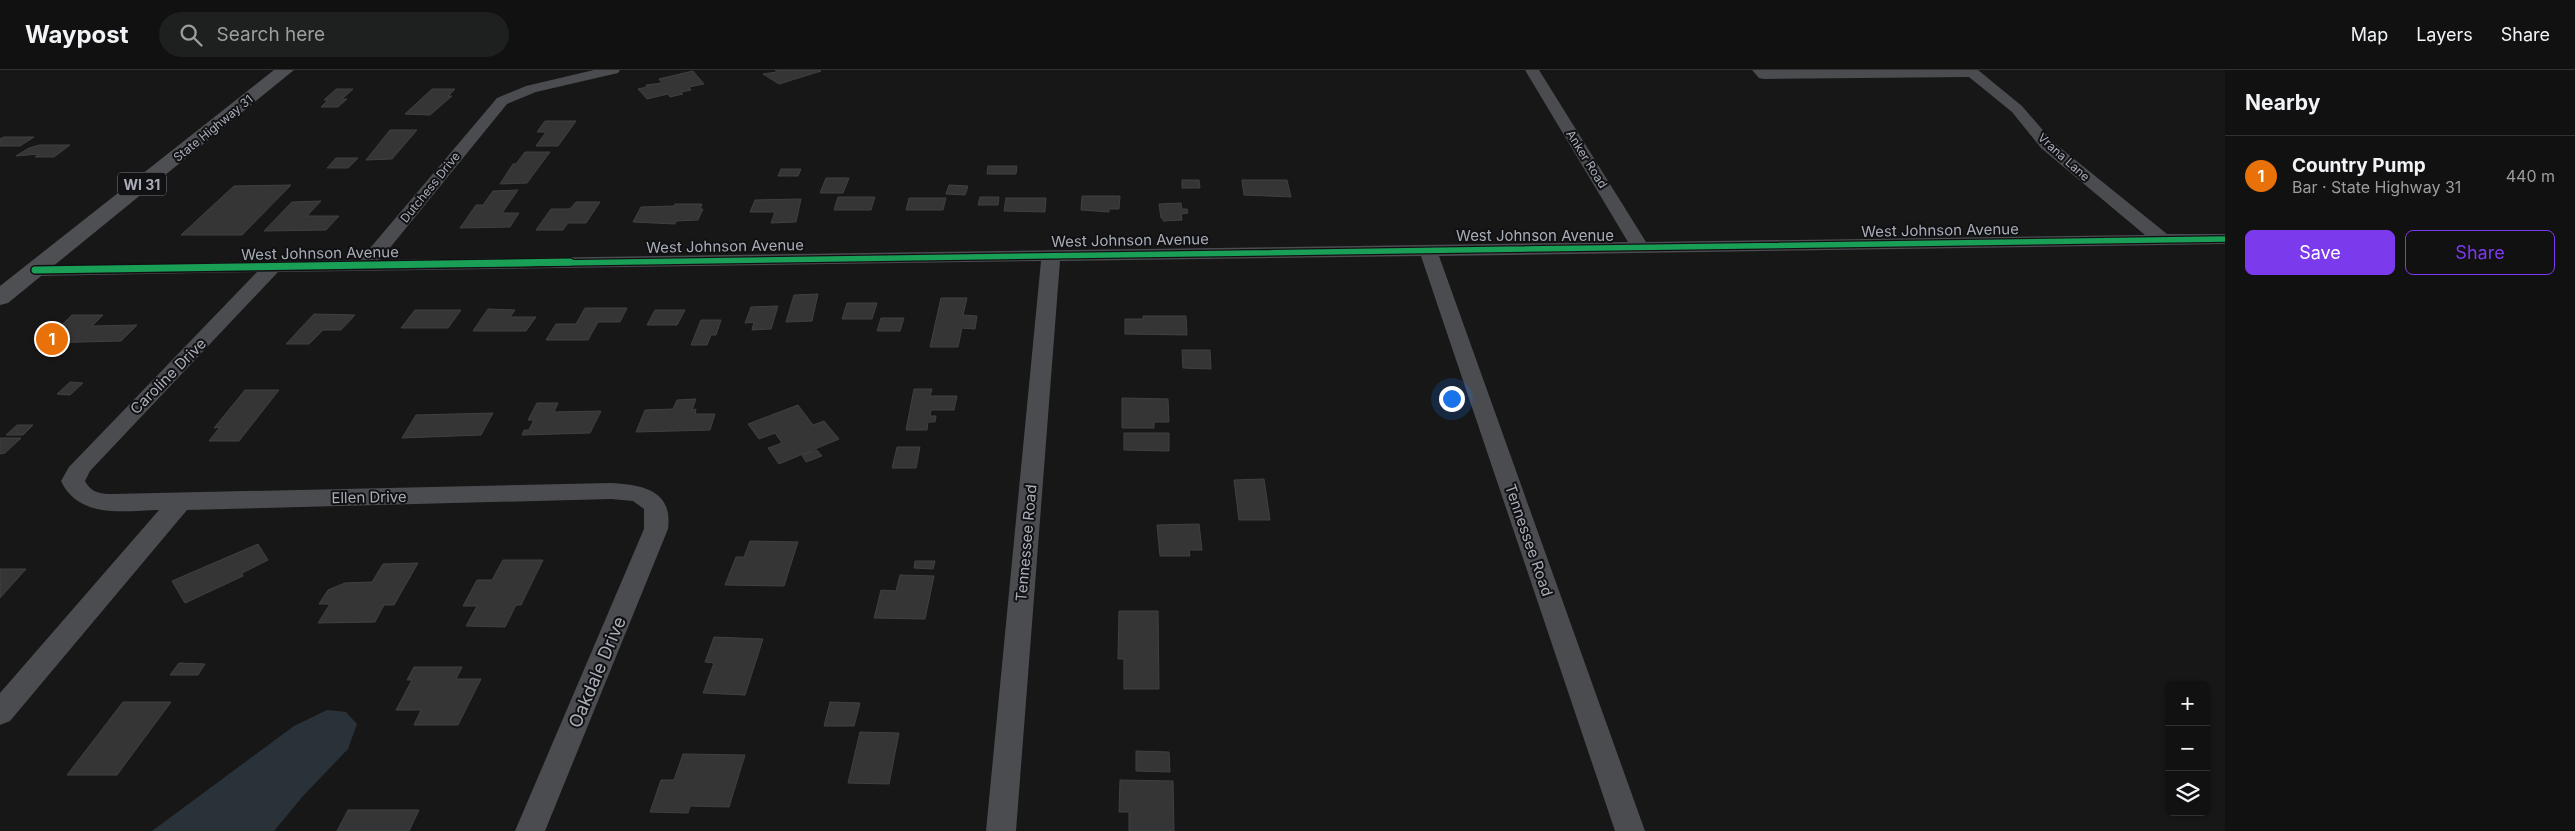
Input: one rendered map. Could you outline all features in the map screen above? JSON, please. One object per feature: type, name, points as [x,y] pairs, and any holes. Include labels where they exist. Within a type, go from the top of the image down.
[{"type":"main road","name":"State Highway 31","points":[[0,298],[284,70]]},
{"type":"street","name":"Dutchess Drive","points":[[365,266],[494,108],[502,101],[518,93],[613,70]]},
{"type":"street","name":"Anker Road","points":[[1532,70],[1641,248]]},
{"type":"street","points":[[1761,73],[1971,71]]},
{"type":"street","name":"Vrana Lane","points":[[1971,71],[2017,109],[2047,145],[2164,241]]},
{"type":"street","name":"West Johnson Avenue","points":[[36,270],[2225,239]]},
{"type":"street","name":"Tennessee Road","points":[[1428,250],[1630,831]]},
{"type":"street","name":"Tennessee Road","points":[[1001,831],[1051,255]]},
{"type":"street","name":"Caroline Drive","points":[[75,489],[73,482],[80,467],[273,267]]},
{"type":"street","name":"Ellen Drive","points":[[75,489],[90,499],[105,502],[179,503],[611,491],[640,495],[655,504],[658,512]]},
{"type":"street","points":[[0,713],[179,503]]},
{"type":"street","name":"Oakdale Drive","points":[[530,831],[646,554],[656,529],[658,512]]},
{"type":"shaded area","points":[[327,710],[346,712],[357,724],[348,749],[303,796],[274,831],[152,831],[294,726]]},
{"type":"building","points":[[775,70],[821,71],[779,84],[763,74],[777,72]]},
{"type":"building","points":[[693,71],[704,84],[689,87],[691,90],[681,92],[683,94],[670,97],[668,94],[647,99],[638,89],[647,87],[646,85],[662,83],[659,79]]},
{"type":"building","points":[[336,89],[353,89],[342,99],[347,99],[338,107],[321,107],[328,100],[324,100]]},
{"type":"building","points":[[432,89],[455,89],[448,96],[452,96],[430,115],[405,114]]},
{"type":"building","points":[[545,121],[576,121],[558,146],[536,146],[546,132],[537,132]]},
{"type":"building","points":[[390,130],[417,130],[392,159],[366,160]]},
{"type":"building","points":[[4,137],[34,137],[20,146],[0,146],[0,139]]},
{"type":"building","points":[[39,145],[70,145],[54,157],[35,157],[39,154],[16,156],[29,148]]},
{"type":"building","points":[[525,152],[550,152],[527,183],[500,184],[513,164],[516,164]]},
{"type":"building","points":[[336,158],[358,158],[348,168],[327,168]]},
{"type":"building","points":[[988,166],[1017,166],[1016,174],[987,174]]},
{"type":"building","points":[[781,169],[801,169],[798,176],[778,176]]},
{"type":"building","points":[[826,178],[849,178],[843,193],[820,193]]},
{"type":"building","points":[[1182,180],[1199,180],[1200,188],[1182,188]]},
{"type":"building","points":[[1242,180],[1287,180],[1291,197],[1244,195]]},
{"type":"building","points":[[291,185],[242,235],[181,235],[234,186]]},
{"type":"building","points":[[949,185],[968,186],[965,195],[946,194]]},
{"type":"building","points":[[518,190],[502,213],[519,213],[510,227],[460,228],[476,205],[483,205],[493,191]]},
{"type":"building","points":[[1082,196],[1120,196],[1119,209],[1109,209],[1109,212],[1081,210]]},
{"type":"building","points":[[838,197],[875,197],[871,210],[834,210]]},
{"type":"building","points":[[980,197],[999,197],[998,205],[978,205]]},
{"type":"building","points":[[909,198],[946,198],[943,210],[906,210]]},
{"type":"building","points":[[1006,198],[1046,198],[1045,212],[1004,211]]},
{"type":"building","points":[[801,199],[796,222],[771,223],[775,212],[750,212],[755,200]]},
{"type":"building","points":[[321,201],[307,216],[339,216],[326,230],[264,231],[292,202]]},
{"type":"building","points":[[576,202],[600,202],[586,223],[568,223],[563,230],[536,230],[551,209],[570,209]]},
{"type":"building","points":[[1181,203],[1182,209],[1187,209],[1188,213],[1181,214],[1182,220],[1163,221],[1159,204]]},
{"type":"building","points":[[675,204],[702,204],[700,209],[703,209],[698,220],[676,221],[675,224],[633,222],[641,207],[674,206]]},
{"type":"building","points":[[818,294],[812,321],[786,322],[794,295]]},
{"type":"building","points":[[941,298],[967,298],[963,315],[977,316],[975,329],[962,328],[958,347],[930,347]]},
{"type":"building","points":[[847,303],[877,303],[872,319],[842,319]]},
{"type":"building","points":[[778,306],[771,329],[752,330],[754,322],[745,323],[751,307]]},
{"type":"building","points":[[585,308],[627,308],[620,322],[598,322],[588,340],[546,340],[556,324],[576,324]]},
{"type":"building","points":[[488,309],[515,310],[510,317],[536,317],[526,331],[473,331]]},
{"type":"building","points":[[415,310],[461,310],[448,328],[401,328]]},
{"type":"building","points":[[655,310],[685,310],[677,325],[647,325]]},
{"type":"building","points":[[314,314],[355,315],[341,330],[323,330],[309,344],[286,344]]},
{"type":"building","points":[[72,315],[103,315],[92,326],[137,325],[121,341],[43,343]]},
{"type":"building","points":[[1143,316],[1186,316],[1187,335],[1125,334],[1125,319],[1143,319]]},
{"type":"building","points":[[881,318],[904,318],[900,331],[877,331]]},
{"type":"building","points":[[701,320],[721,320],[716,335],[711,335],[707,345],[691,345]]},
{"type":"building","points":[[1182,350],[1210,350],[1211,369],[1183,368]]},
{"type":"building","points":[[70,382],[83,383],[70,395],[57,394]]},
{"type":"building","points":[[914,389],[932,389],[930,396],[957,396],[954,410],[931,410],[930,416],[936,416],[935,422],[928,422],[927,430],[906,430]]},
{"type":"building","points":[[245,390],[279,390],[239,441],[209,441],[220,427],[214,428]]},
{"type":"building","points":[[1122,398],[1168,399],[1169,422],[1154,422],[1154,428],[1122,428]]},
{"type":"building","points":[[696,399],[692,410],[696,409],[695,414],[715,414],[710,430],[636,432],[645,410],[673,409],[677,400]]},
{"type":"building","points":[[537,403],[558,403],[554,412],[601,411],[590,433],[522,435],[524,430],[529,430],[534,420],[528,420]]},
{"type":"building","points":[[798,405],[813,425],[824,421],[839,439],[779,464],[768,448],[782,443],[775,433],[759,439],[748,424]]},
{"type":"building","points":[[493,413],[481,435],[402,438],[416,415]]},
{"type":"building","points":[[17,425],[33,425],[23,435],[6,435]]},
{"type":"building","points":[[1124,433],[1169,433],[1169,451],[1124,450]]},
{"type":"building","points":[[0,438],[21,438],[5,453],[0,454]]},
{"type":"building","points":[[897,447],[920,447],[916,468],[892,468]]},
{"type":"building","points":[[817,450],[822,456],[806,462],[802,455]]},
{"type":"building","points":[[1264,479],[1270,520],[1239,520],[1234,480]]},
{"type":"building","points":[[1199,524],[1202,550],[1189,550],[1190,556],[1160,556],[1157,525]]},
{"type":"building","points":[[750,541],[798,542],[784,586],[725,585],[736,557],[744,557]]},
{"type":"building","points":[[258,544],[268,560],[242,573],[243,576],[185,603],[172,581]]},
{"type":"building","points":[[503,560],[543,560],[521,605],[516,605],[505,627],[466,626],[477,606],[463,606],[477,580],[492,580]]},
{"type":"building","points":[[915,561],[935,561],[933,569],[914,568]]},
{"type":"building","points":[[418,563],[394,605],[384,605],[375,622],[318,623],[330,604],[319,604],[328,590],[345,583],[372,582],[383,564]]},
{"type":"building","points":[[0,569],[26,569],[0,598]]},
{"type":"building","points":[[900,575],[934,576],[925,619],[874,618],[881,590],[896,591]]},
{"type":"building","points":[[1119,611],[1158,611],[1159,689],[1124,689],[1124,659],[1118,659]]},
{"type":"building","points":[[714,637],[763,639],[745,695],[703,693],[714,663],[705,662]]},
{"type":"building","points":[[179,663],[205,664],[198,675],[170,675]]},
{"type":"building","points":[[414,667],[462,667],[456,679],[481,679],[458,725],[414,725],[421,710],[396,710],[412,680],[407,680]]},
{"type":"building","points":[[123,702],[171,702],[117,775],[67,775]]},
{"type":"building","points":[[830,702],[860,703],[854,726],[824,726]]},
{"type":"building","points":[[860,732],[899,733],[889,784],[848,783]]},
{"type":"building","points":[[1136,751],[1169,752],[1170,772],[1136,771]]},
{"type":"building","points":[[683,754],[745,755],[729,807],[690,806],[688,813],[650,812],[661,780],[674,780]]},
{"type":"building","points":[[1120,780],[1173,781],[1174,831],[1129,831],[1129,812],[1119,812]]},
{"type":"building","points":[[348,810],[419,810],[409,831],[337,831]]},
{"type":"cycle path","points":[[35,270],[2225,239]]},
{"type":"place","name":"Country Pump","points":[[52,339]]}]
